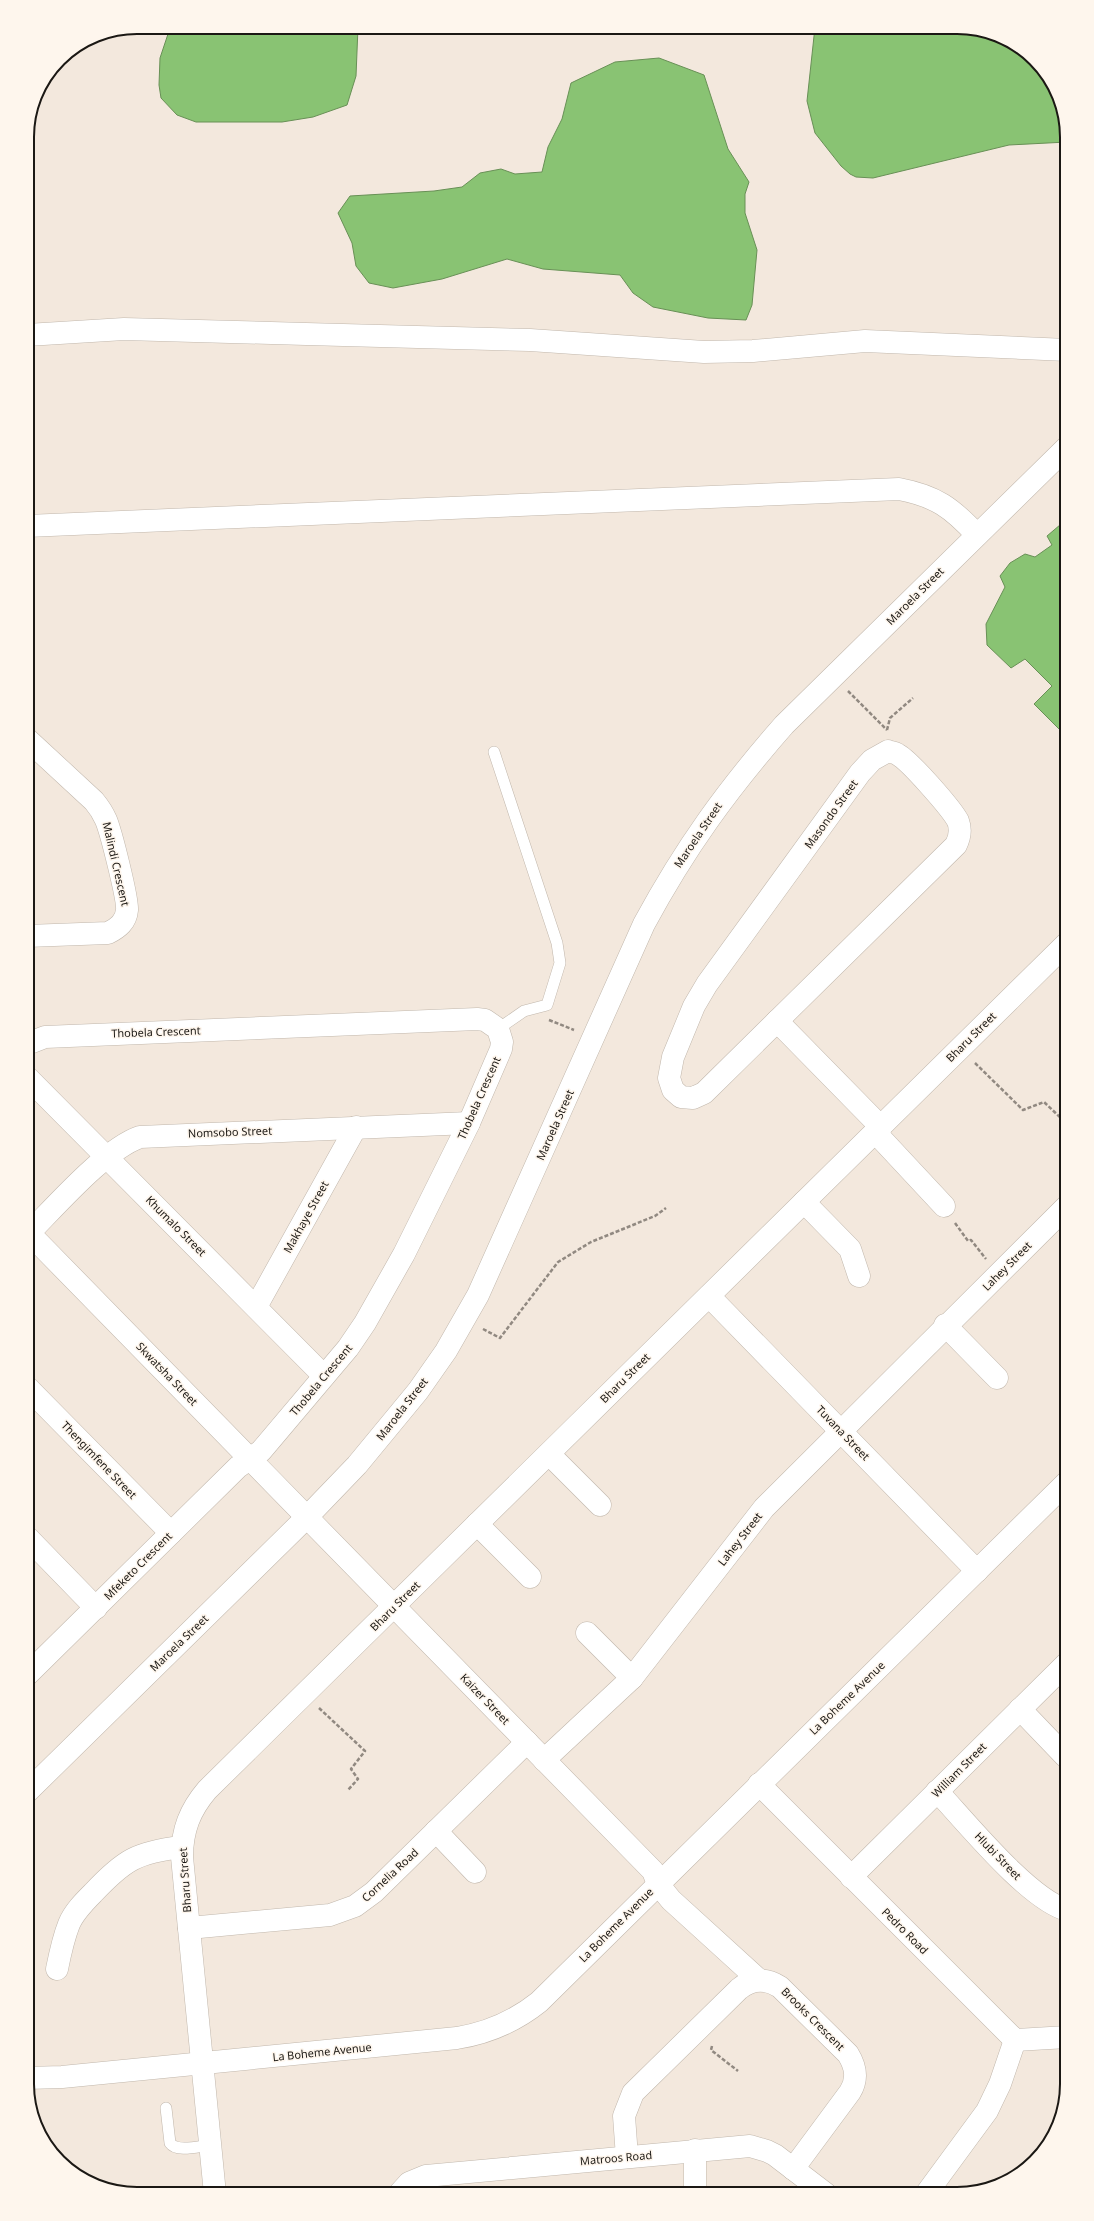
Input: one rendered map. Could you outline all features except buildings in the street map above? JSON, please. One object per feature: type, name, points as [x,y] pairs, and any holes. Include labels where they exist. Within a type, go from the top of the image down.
[{"type":"street","points":[[34,335],[124,329],[530,340],[704,352],[753,351],[865,341],[1060,350]]},
{"type":"street","name":"Maroela Street","points":[[34,1785],[308,1517],[357,1465],[418,1391],[465,1319],[490,1271],[644,924],[668,879],[705,822],[746,769],[784,725],[1060,453]]},
{"type":"street","points":[[34,526],[899,489],[915,492],[940,502],[956,513],[977,535]]},
{"type":"street","name":"Masondo Street","points":[[887,740],[897,754],[908,762],[951,811],[958,821],[960,831],[958,840],[777,1021],[704,1093],[693,1098],[686,1098],[673,1090],[669,1078],[671,1064],[700,995],[860,773],[887,740]]},
{"type":"street","name":"Malindi Crescent","points":[[34,745],[94,801],[101,810],[110,831],[127,905],[124,921],[120,926],[108,932],[34,936]]},
{"type":"street","name":"Bharu Street","points":[[214,2187],[182,1847],[188,1820],[202,1796],[1060,950]]},
{"type":"street","name":"Thobela Crescent","points":[[34,1041],[45,1037],[477,1019],[485,1020],[498,1029],[502,1042],[501,1049],[469,1123],[404,1254],[380,1297],[348,1348],[261,1450],[250,1458]]},
{"type":"street","points":[[777,1021],[878,1129],[944,1206]]},
{"type":"street","name":"Khumalo Street","points":[[34,1083],[324,1376]]},
{"type":"street","name":"Nomsobo Street","points":[[34,1227],[106,1157],[131,1140],[148,1136],[469,1123]]},
{"type":"street","name":"Makhaye Street","points":[[256,1307],[356,1127]]},
{"type":"street","points":[[804,1202],[850,1249],[858,1276]]},
{"type":"street","name":"Lahey Street","points":[[544,1760],[632,1678],[764,1508],[945,1325],[1060,1213]]},
{"type":"street","name":"Skwatsha Street","points":[[34,1239],[308,1517]]},
{"type":"street","name":"Tuvana Street","points":[[709,1296],[977,1571]]},
{"type":"street","points":[[945,1325],[997,1378]]},
{"type":"street","name":"Thengimfene Street","points":[[34,1394],[171,1533]]},
{"type":"street","points":[[549,1454],[600,1505]]},
{"type":"street","name":"Mfeketo Crescent","points":[[34,1668],[238,1467],[250,1458]]},
{"type":"street","name":"La Boheme Avenue","points":[[34,2078],[62,2077],[457,2038],[489,2031],[516,2018],[539,2002],[1060,1489]]},
{"type":"street","name":"Kaizer Street","points":[[308,1517],[652,1871],[658,1884],[671,1900],[759,1980]]},
{"type":"street","points":[[478,1524],[530,1577]]},
{"type":"street","points":[[34,1544],[96,1608]]},
{"type":"street","points":[[587,1633],[632,1678]]},
{"type":"street","name":"William Street","points":[[851,1877],[1060,1670]]},
{"type":"street","points":[[1020,1709],[1060,1751]]},
{"type":"street","name":"Cornelia Road","points":[[189,1928],[330,1915],[355,1906],[374,1892],[527,1742]]},
{"type":"street","name":"Pedro Road","points":[[759,1784],[1015,2040]]},
{"type":"street","name":"Hlubi Street","points":[[937,1791],[1020,1879],[1044,1900],[1060,1907]]},
{"type":"street","points":[[436,1831],[475,1872]]},
{"type":"street","points":[[57,1969],[63,1939],[69,1923],[79,1908],[112,1872],[130,1859],[146,1852],[182,1847]]},
{"type":"street","points":[[627,2157],[624,2116],[628,2101],[633,2093],[745,1984],[759,1980]]},
{"type":"street","name":"Brooks Crescent","points":[[759,1980],[767,1980],[780,1987],[848,2054],[855,2066],[855,2080],[850,2092],[793,2169]]},
{"type":"street","points":[[931,2187],[988,2111],[1000,2084],[1015,2040],[1060,2037]]},
{"type":"street","name":"Matroos Road","points":[[405,2187],[409,2183],[426,2176],[742,2146],[758,2147],[775,2155],[817,2187]]},
{"type":"street","points":[[695,2150],[695,2187]]},
{"type":"lane","points":[[494,752],[557,942],[560,963],[547,1005],[524,1011],[498,1029]]},
{"type":"lane","points":[[166,2108],[170,2143],[172,2147],[179,2148],[210,2145]]},
{"type":"path","points":[[834,676],[887,740]]},
{"type":"path","points":[[887,740],[890,718],[913,698]]},
{"type":"path","points":[[524,1011],[593,1037]]},
{"type":"path","points":[[960,1048],[1023,1110],[1044,1102],[1060,1117]]},
{"type":"path","points":[[944,1206],[968,1241],[972,1240],[998,1275]]},
{"type":"path","points":[[465,1319],[500,1338],[558,1262],[591,1242],[655,1216],[666,1208]]},
{"type":"path","points":[[304,1694],[365,1751],[351,1769],[358,1779],[348,1790]]},
{"type":"path","points":[[698,2029],[712,2044],[711,2050],[738,2071]]},
{"type":"shaded area","points":[[168,34],[358,34],[356,76],[347,105],[313,117],[282,122],[196,122],[177,115],[161,98],[159,85],[160,58]]},
{"type":"shaded area","points":[[814,34],[964,34],[977,36],[990,39],[1009,48],[1020,55],[1039,74],[1055,104],[1059,123],[1060,142],[1009,145],[873,178],[856,177],[841,166],[815,133],[807,101]]},
{"type":"shaded area","points":[[659,58],[704,75],[728,149],[749,182],[745,194],[745,213],[757,250],[752,305],[746,320],[708,318],[653,307],[633,293],[620,275],[543,269],[507,259],[442,279],[393,288],[369,283],[356,266],[352,243],[338,213],[350,196],[434,191],[462,187],[480,173],[501,169],[515,174],[542,172],[548,147],[562,119],[571,83],[615,62]]},
{"type":"shaded area","points":[[1060,525],[1060,730],[1034,704],[1052,686],[1025,659],[1011,668],[987,645],[986,624],[1005,587],[1000,576],[1010,563],[1025,554],[1035,557],[1052,545],[1047,536]]}]
